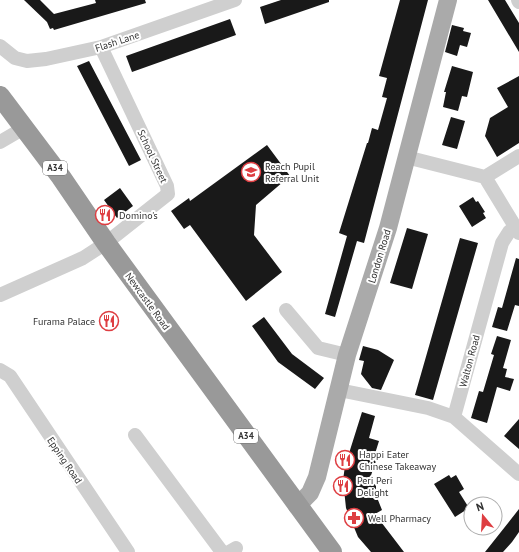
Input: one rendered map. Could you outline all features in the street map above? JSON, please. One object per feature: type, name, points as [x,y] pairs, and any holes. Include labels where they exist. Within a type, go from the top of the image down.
[{"type":"highway","name":"Newcastle Road","points":[[0,96],[60,176],[106,243],[297,506]]},
{"type":"highway","name":"A34","points":[[297,506],[332,552]]},
{"type":"main road","name":"London Road","points":[[297,506],[310,494],[317,477],[348,356],[388,228],[448,0]]},
{"type":"street","name":"Flash Lane","points":[[0,46],[15,58],[27,60],[46,59],[101,47],[235,0]]},
{"type":"street","name":"School Street","points":[[101,47],[167,186],[168,194],[106,243]]},
{"type":"street","points":[[0,142],[24,128]]},
{"type":"street","points":[[485,177],[519,156]]},
{"type":"street","points":[[406,157],[485,177],[517,230]]},
{"type":"street","name":"Walton Road","points":[[454,417],[502,243],[509,232],[517,230]]},
{"type":"street","points":[[0,295],[83,258],[106,243]]},
{"type":"street","points":[[286,310],[318,348],[348,356]]},
{"type":"street","name":"Epping Road","points":[[0,370],[10,376],[128,552]]},
{"type":"street","points":[[339,390],[428,408],[454,417],[519,474]]},
{"type":"street","points":[[135,435],[222,552]]},
{"type":"building","points":[[24,0],[40,0],[54,14],[96,3],[95,0],[145,0],[146,3],[54,30],[53,28],[50,29],[47,22]]},
{"type":"building","points":[[281,0],[329,0],[329,2],[265,24],[260,7]]},
{"type":"building","points":[[400,0],[428,0],[364,243],[357,241],[335,317],[325,314],[347,236],[339,233],[372,128],[378,130],[387,98],[382,97],[387,78],[379,76]]},
{"type":"building","points":[[488,0],[505,0],[519,23],[519,52]]},
{"type":"building","points":[[230,19],[236,35],[132,72],[126,56]]},
{"type":"building","points":[[452,25],[464,28],[463,31],[471,33],[467,47],[460,45],[457,56],[445,52]]},
{"type":"building","points":[[89,61],[141,160],[129,166],[77,66]]},
{"type":"building","points":[[452,66],[473,72],[467,97],[462,96],[458,111],[443,107],[446,92],[444,92]]},
{"type":"building","points":[[519,76],[519,143],[497,157],[485,136],[490,118],[508,107],[497,88]]},
{"type":"building","points":[[451,117],[465,121],[457,149],[442,145]]},
{"type":"building","points":[[267,145],[290,176],[256,205],[254,235],[282,272],[246,301],[190,225],[184,229],[171,211],[189,198],[190,201]]},
{"type":"building","points":[[120,188],[133,206],[117,218],[104,200]]},
{"type":"building","points":[[473,197],[476,202],[478,201],[485,212],[483,213],[486,218],[472,227],[459,206]]},
{"type":"building","points":[[407,228],[428,234],[412,289],[390,283]]},
{"type":"building","points":[[460,238],[478,243],[433,400],[415,395]]},
{"type":"building","points":[[516,258],[519,259],[519,306],[515,305],[507,331],[492,327],[498,307],[502,308]]},
{"type":"building","points":[[264,317],[292,354],[324,378],[315,389],[278,362],[252,326]]},
{"type":"building","points":[[497,336],[511,340],[503,368],[507,369],[505,377],[514,379],[510,391],[497,387],[487,423],[471,418],[479,391],[483,392],[494,355],[491,354]]},
{"type":"building","points":[[363,346],[378,350],[394,360],[381,390],[372,388],[361,374],[364,361],[359,360]]},
{"type":"building","points":[[362,412],[375,416],[369,438],[379,441],[373,460],[376,461],[368,484],[376,484],[376,495],[382,510],[375,514],[404,552],[371,552],[358,537],[346,508],[343,480],[345,466]]},
{"type":"building","points":[[519,419],[519,449],[504,436]]},
{"type":"building","points":[[449,475],[451,478],[456,475],[464,489],[459,492],[463,498],[463,512],[455,517],[434,484]]},
{"type":"building","points":[[519,509],[519,532],[512,542],[503,552],[485,552],[498,536],[503,536],[503,529]]},
{"type":"place","name":"Reach Pupil Referral Unit","points":[[251,172]]},
{"type":"place","name":"Domino's","points":[[105,215]]},
{"type":"place","name":"Furama Palace","points":[[109,321]]},
{"type":"place","name":"Happi Eater Chinese Takeaway","points":[[345,460]]},
{"type":"place","name":"Peri Peri Delight","points":[[343,486]]},
{"type":"place","name":"Well Pharmacy","points":[[354,518]]}]
